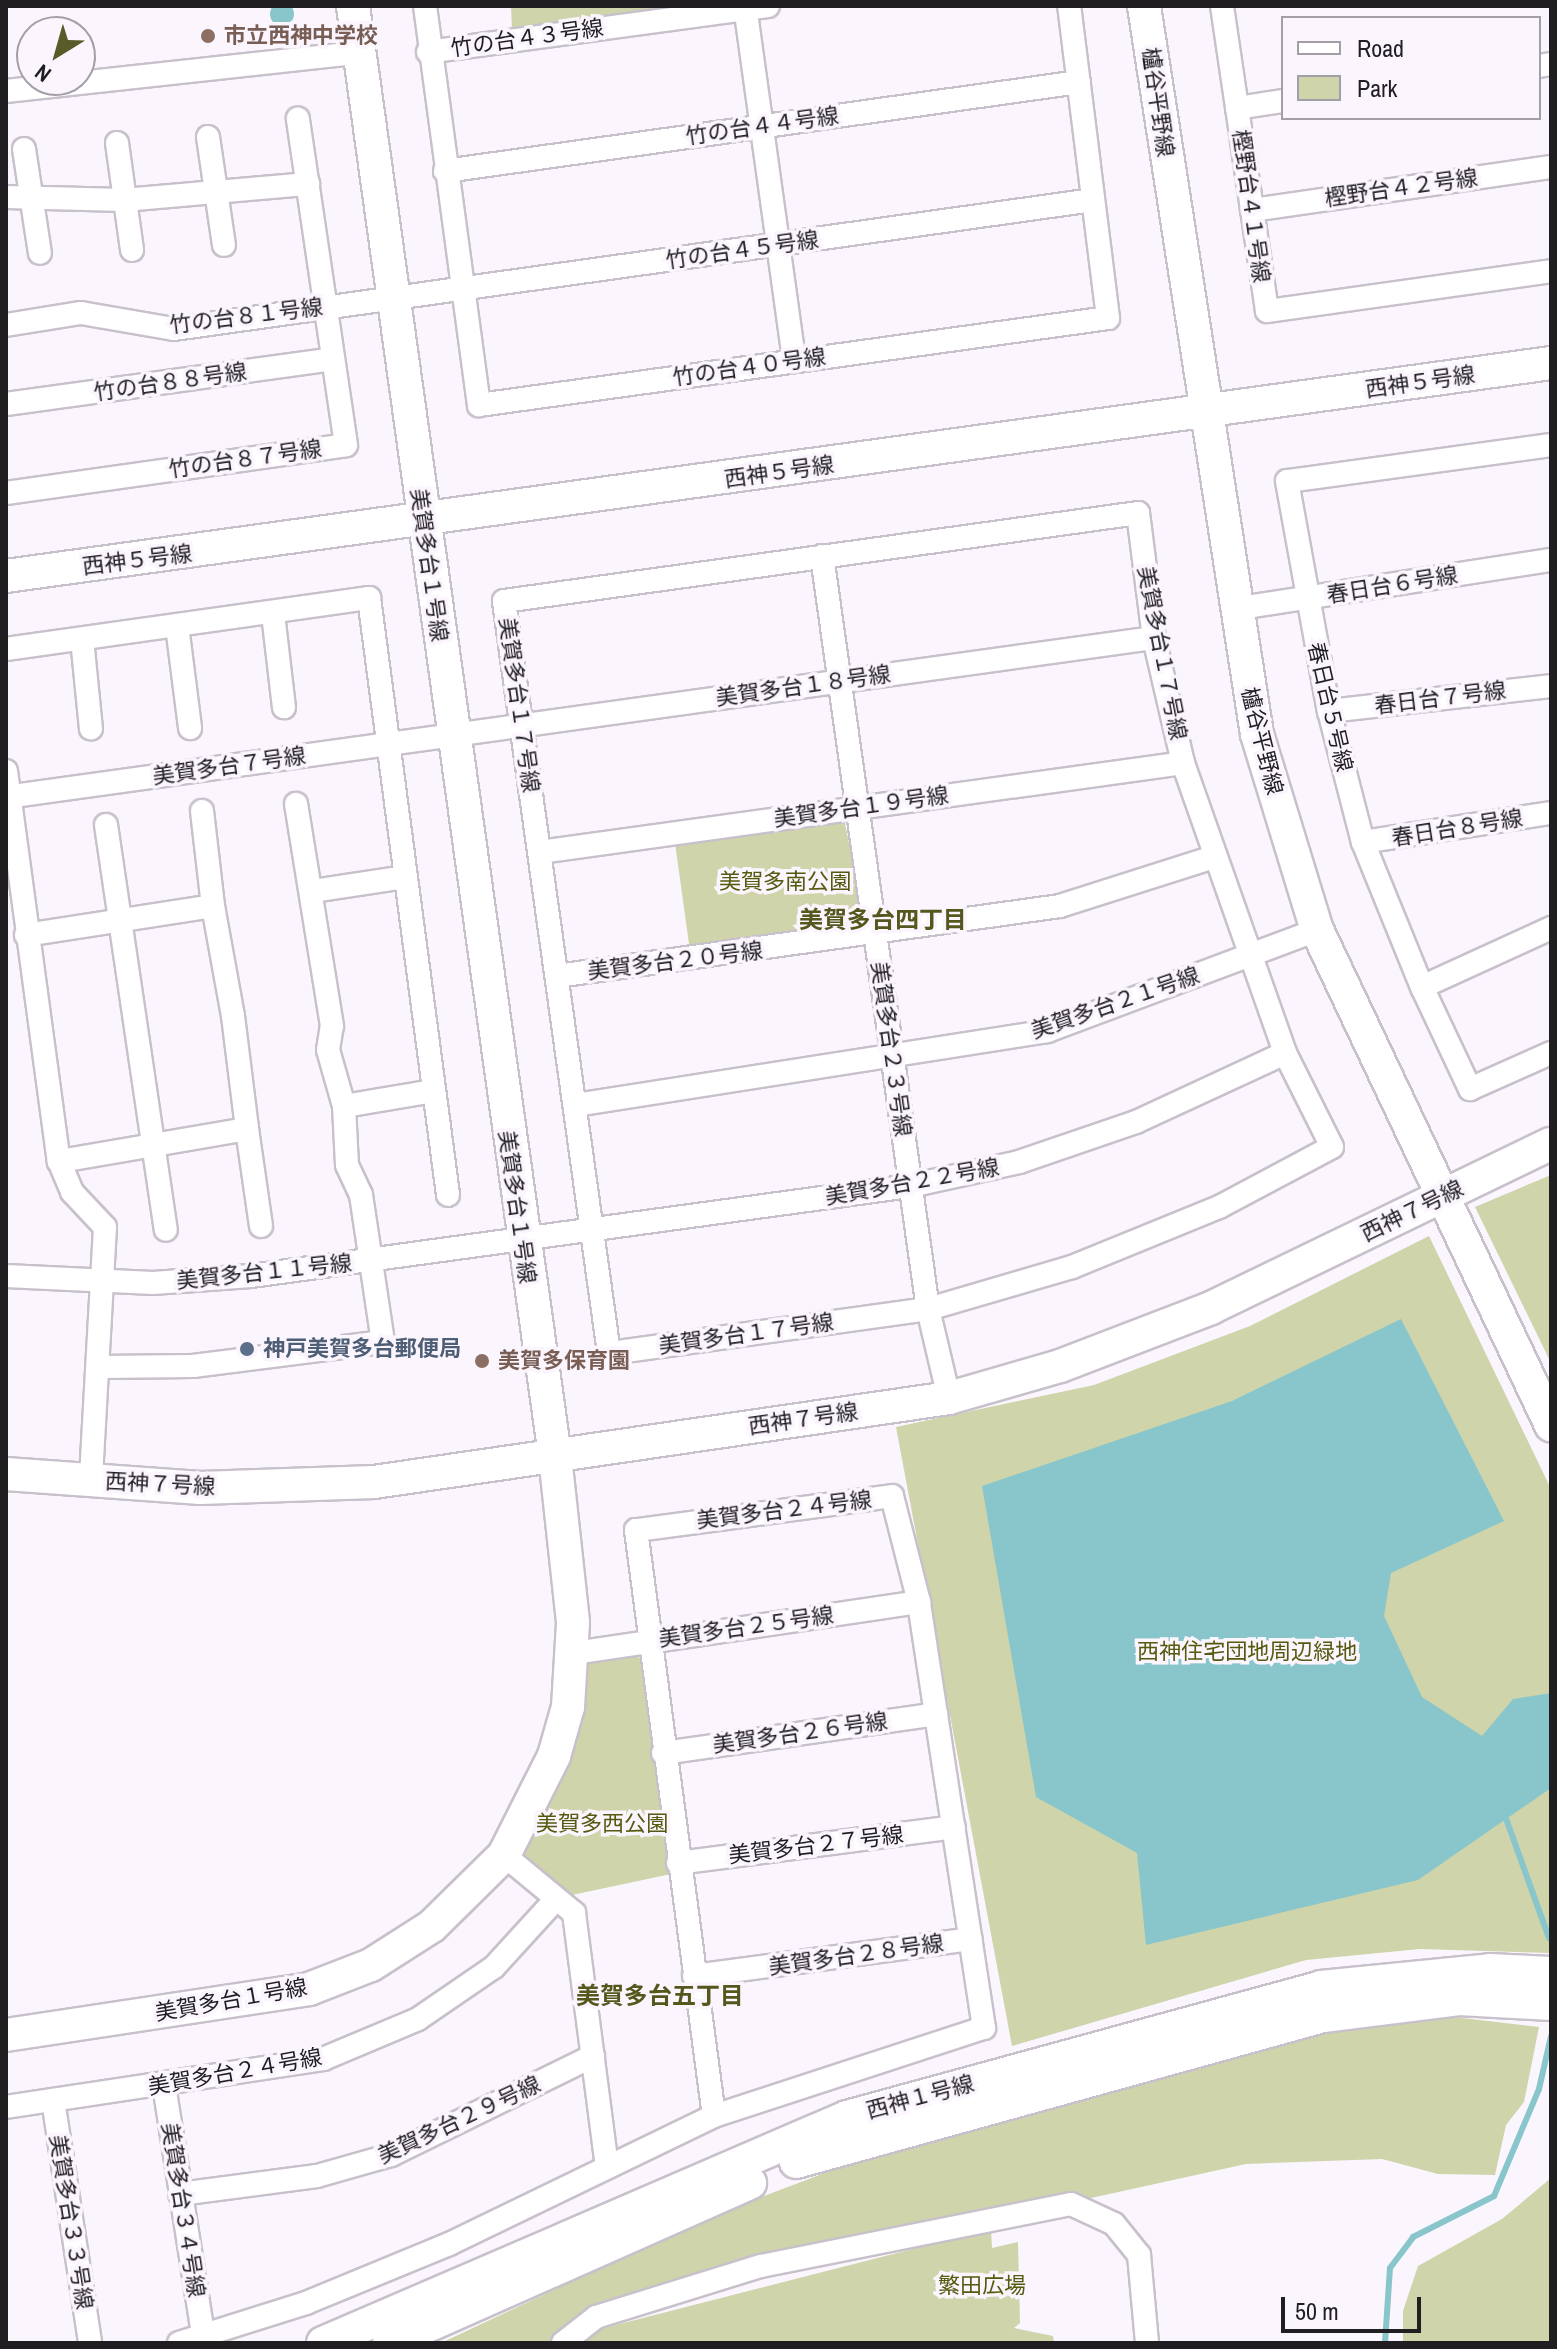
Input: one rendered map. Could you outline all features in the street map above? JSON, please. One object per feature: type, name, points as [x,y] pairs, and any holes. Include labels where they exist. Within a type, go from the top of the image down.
[{"type":"street","name":"美賀多台１号線","points":[[6,2035],[309,1989],[371,1965],[432,1926],[504,1855],[554,1756],[574,1653],[555,1456],[520,1240],[353,6]]},
{"type":"street","name":"竹の台４０号線","points":[[425,6],[428,52],[479,405],[1108,318],[1069,6]]},
{"type":"street","name":"竹の台４３号線","points":[[428,52],[768,6]]},
{"type":"street","name":"櫨谷平野線","points":[[1144,6],[1203,412],[1257,734],[1317,930],[1440,1197],[1551,1425]]},
{"type":"street","name":"樫野台４１号線","points":[[1227,7],[1237,108],[1267,311],[1551,271]]},
{"type":"street","points":[[745,8],[794,361]]},
{"type":"street","points":[[6,91],[357,53]]},
{"type":"street","name":"竹の台４４号線","points":[[445,171],[1079,82]]},
{"type":"street","points":[[1237,108],[1281,101]]},
{"type":"street","name":"竹の台８７号線","points":[[6,493],[346,445],[298,119]]},
{"type":"street","points":[[208,137],[224,245]]},
{"type":"street","points":[[117,143],[132,250]]},
{"type":"street","points":[[24,149],[40,253]]},
{"type":"street","name":"樫野台４２号線","points":[[1252,210],[1551,167]]},
{"type":"street","points":[[6,197],[124,200],[308,184]]},
{"type":"street","name":"竹の台４５号線","points":[[391,297],[1093,200]]},
{"type":"street","name":"竹の台８１号線","points":[[6,325],[81,313],[174,329],[391,297]]},
{"type":"street","name":"竹の台８８号線","points":[[6,404],[333,359]]},
{"type":"street","name":"西神５号線","points":[[6,576],[424,522],[1551,363]]},
{"type":"street","name":"春日台５号線","points":[[1551,445],[1287,481],[1305,598],[1329,711],[1363,842],[1422,987],[1470,1089],[1551,1053]]},
{"type":"street","name":"美賀多台１７号線","points":[[1138,513],[1154,638],[1183,763],[1248,956],[1285,1053],[1332,1147],[1219,1207],[1072,1267],[928,1309],[609,1353],[504,601],[1138,513]]},
{"type":"street","name":"美賀多台２３号線","points":[[822,556],[928,1309],[949,1398]]},
{"type":"street","name":"春日台６号線","points":[[1234,609],[1551,560]]},
{"type":"street","points":[[6,649],[273,614],[369,598],[448,1195]]},
{"type":"street","points":[[273,614],[284,707]]},
{"type":"street","points":[[177,626],[190,728]]},
{"type":"street","name":"美賀多台１８号線","points":[[452,736],[1154,638]]},
{"type":"street","points":[[82,639],[91,729]]},
{"type":"street","name":"春日台７号線","points":[[1329,711],[1551,686]]},
{"type":"street","name":"美賀多台７号線","points":[[9,796],[452,736]]},
{"type":"street","name":"美賀多台１９号線","points":[[540,852],[1183,763]]},
{"type":"street","points":[[6,771],[59,1161],[72,1192],[105,1227],[107,1281],[91,1480]]},
{"type":"street","points":[[100,1367],[193,1366],[383,1342],[373,1260],[347,1165],[344,1106],[328,1050],[332,1026],[313,891],[296,804]]},
{"type":"street","points":[[202,811],[213,906],[261,1226]]},
{"type":"street","name":"春日台８号線","points":[[1363,842],[1551,813]]},
{"type":"street","points":[[106,825],[166,1230]]},
{"type":"street","name":"美賀多台２０号線","points":[[557,976],[875,935],[1060,906],[1214,857]]},
{"type":"street","points":[[313,891],[405,877]]},
{"type":"street","points":[[26,935],[213,906]]},
{"type":"street","points":[[1422,987],[1551,928]]},
{"type":"street","name":"美賀多台２１号線","points":[[576,1105],[892,1059],[1047,1031],[1317,930]]},
{"type":"street","name":"美賀多台２２号線","points":[[520,1240],[910,1186],[1019,1162],[1136,1122],[1285,1053]]},
{"type":"street","points":[[344,1106],[434,1091]]},
{"type":"street","points":[[59,1161],[247,1129]]},
{"type":"street","name":"西神７号線","points":[[6,1474],[200,1488],[374,1482],[949,1398],[1211,1308],[1551,1144]]},
{"type":"street","name":"美賀多台１１号線","points":[[6,1276],[107,1281],[251,1276],[520,1240]]},
{"type":"street","name":"美賀多台２４号線","points":[[179,2343],[435,2250],[714,2116],[984,2028],[919,1602],[892,1496],[636,1530],[647,1642],[714,2116]]},
{"type":"street","name":"美賀多台２５号線","points":[[574,1653],[919,1602]]},
{"type":"street","name":"美賀多台２６号線","points":[[663,1753],[936,1714]]},
{"type":"street","name":"美賀多台２７号線","points":[[678,1863],[954,1827]]},
{"type":"street","points":[[504,1855],[574,1913],[607,2167]]},
{"type":"street","name":"美賀多台２４号線","points":[[6,2107],[323,2059],[418,2019],[494,1967],[556,1899]]},
{"type":"street","name":"美賀多台２８号線","points":[[694,1976],[971,1939]]},
{"type":"street","name":"西神１号線","points":[[323,2343],[847,2117],[1321,1987],[1490,1970],[1551,1973]]},
{"type":"street","name":"西神１号線","points":[[389,2343],[825,2149],[1323,2016],[1459,1999],[1551,2004]]},
{"type":"street","name":"美賀多台２９号線","points":[[180,2194],[317,2176],[391,2155],[593,2056]]},
{"type":"street","name":"美賀多台３４号線","points":[[164,2085],[203,2335]]},
{"type":"street","name":"美賀多台３３号線","points":[[53,2100],[90,2343]]},
{"type":"street","points":[[563,2343],[596,2317],[761,2266],[1071,2204],[1114,2224],[1139,2255],[1147,2343]]},
{"type":"green space","points":[[511,6],[696,6],[512,30]]},
{"type":"green space","name":"美賀多南公園","points":[[844,819],[864,914],[857,925],[690,951],[675,843]]},
{"type":"green space","points":[[1551,1175],[1551,1363],[1475,1207]]},
{"type":"green space","name":"西神住宅団地周辺緑地","points":[[1429,1236],[1551,1489],[1551,1953],[1420,1949],[1306,1960],[1012,2046],[896,1427],[1094,1385],[1250,1326]]},
{"type":"green space","name":"美賀多西公園","points":[[634,1653],[641,1659],[671,1874],[572,1895],[519,1854],[583,1660]]},
{"type":"green space","points":[[1446,2016],[1539,2027],[1524,2102],[1506,2125],[1495,2175],[1438,2174],[1382,2159],[1246,2164],[1091,2198],[1064,2194],[577,2319],[551,2343],[441,2343],[711,2216],[909,2141],[1290,2039]]},
{"type":"green space","points":[[1551,2178],[1551,2343],[1403,2343],[1403,2311],[1418,2266],[1502,2219]]},
{"type":"green space","name":"繁田広場","points":[[991,2229],[992,2248],[1018,2242],[1020,2323],[1014,2328],[1053,2336],[1054,2343],[582,2343],[600,2329]]},
{"type":"water","points":[[282,2],[291,5],[294,14],[291,23],[282,26],[273,23],[270,14],[273,5]]},
{"type":"water","points":[[1401,1319],[1504,1521],[1391,1573],[1384,1616],[1422,1697],[1482,1736],[1513,1699],[1551,1693],[1551,1788],[1418,1880],[1146,1945],[1137,1853],[1036,1797],[982,1486],[1232,1401]]},
{"type":"waterway","points":[[1504,1813],[1549,1938]]},
{"type":"waterway","points":[[1385,2343],[1390,2268],[1413,2237],[1494,2196],[1539,2089],[1551,2036]]},
{"type":"place","name":"市立西神中学校","points":[[208,36]]},
{"type":"place","name":"神戸美賀多台郵便局","points":[[247,1349]]},
{"type":"place","name":"美賀多保育園","points":[[482,1361]]},
{"type":"district","name":"美賀多台四丁目","points":[[883,920]]},
{"type":"district","name":"美賀多台五丁目","points":[[660,1996]]}]
